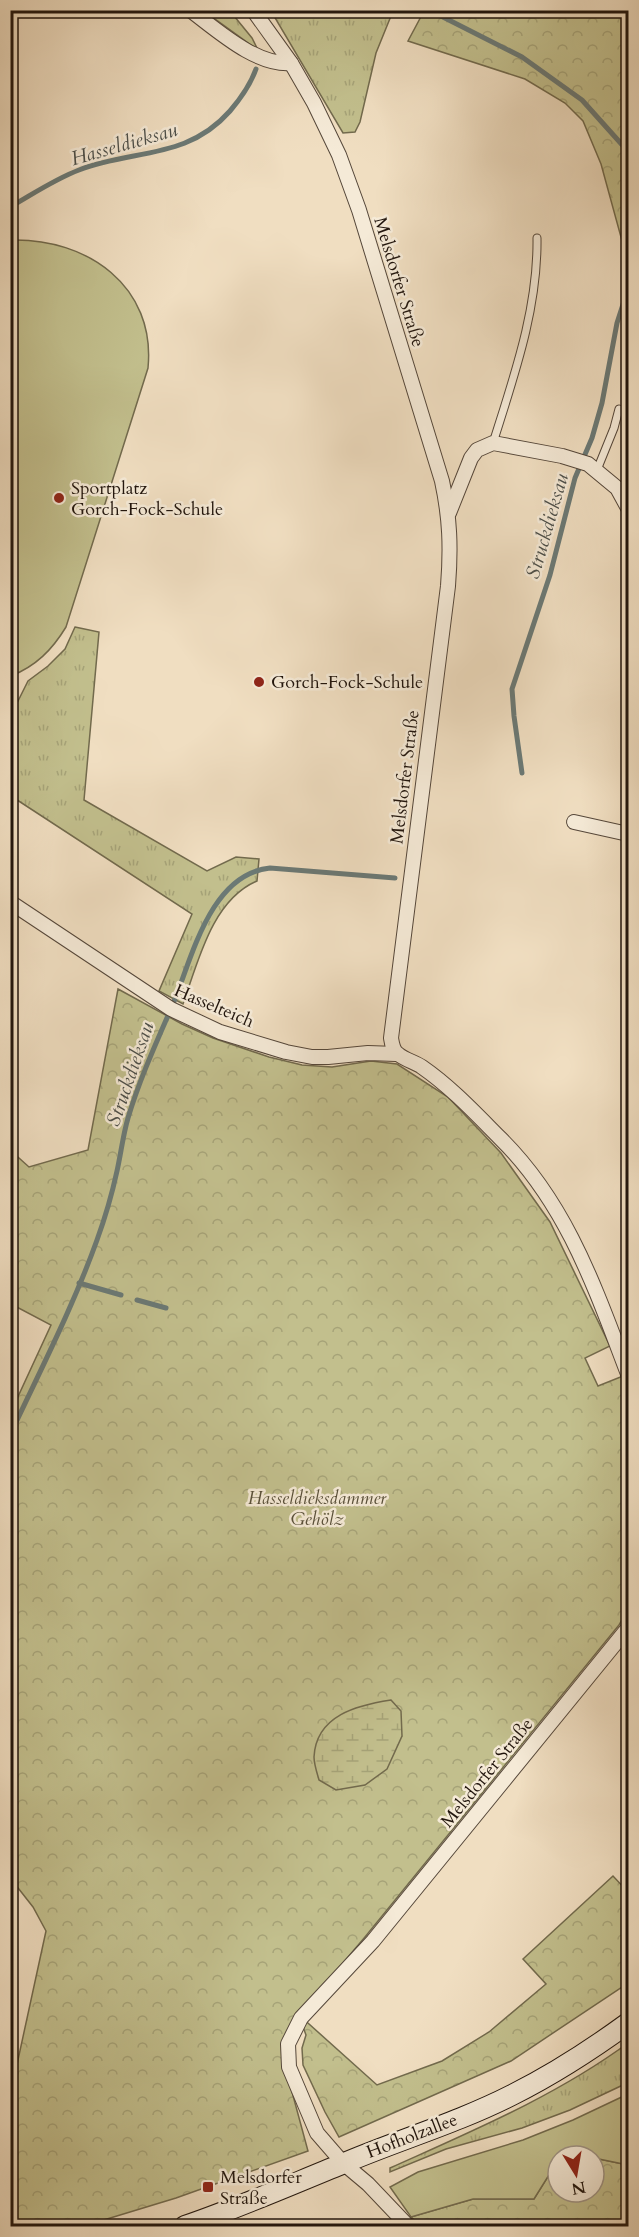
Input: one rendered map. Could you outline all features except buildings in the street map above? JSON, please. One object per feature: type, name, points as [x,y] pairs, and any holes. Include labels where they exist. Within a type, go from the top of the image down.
[{"type":"street","points":[[190,10],[256,56],[281,64],[291,63]]},
{"type":"street","name":"Melsdorfer Straße","points":[[253,10],[291,63],[332,137],[347,177],[442,481],[449,513],[448,586],[391,1038],[396,1054]]},
{"type":"street","points":[[449,513],[471,458],[477,450],[493,443],[588,465],[617,488],[628,508]]},
{"type":"street","points":[[574,822],[628,834]]},
{"type":"street","name":"Hasselteich","points":[[10,902],[159,1001],[182,1015],[220,1032],[303,1055],[328,1057],[368,1053],[396,1054]]},
{"type":"street","points":[[396,1054],[422,1067],[452,1092],[523,1161],[540,1184],[580,1251],[628,1374]]},
{"type":"street","name":"Melsdorfer Straße","points":[[408,2226],[368,2184],[343,2163],[317,2133],[289,2067],[288,2044],[301,2018],[380,1932],[628,1628]]},
{"type":"street","name":"Hofholzallee","points":[[185,2226],[268,2196],[343,2163],[458,2119],[512,2095],[558,2069],[628,2024]]},
{"type":"lane","points":[[493,443],[525,338],[537,255],[537,238]]},
{"type":"lane","points":[[588,465],[620,409]]},
{"type":"green space","points":[[204,11],[230,11],[252,38],[258,50]]},
{"type":"green space","points":[[271,11],[393,11],[376,53],[360,122],[355,132],[343,133]]},
{"type":"green space","points":[[424,11],[628,11],[628,324],[626,322],[624,248],[601,164],[583,121],[565,103],[525,79],[408,41]]},
{"type":"green space","name":"Sportplatz Gorch-Fock-Schule","points":[[11,240],[39,242],[66,248],[90,258],[111,272],[128,291],[141,313],[148,339],[148,368],[66,627],[43,656],[11,676]]},
{"type":"green space","points":[[75,627],[99,632],[84,800],[207,871],[236,857],[259,859],[257,881],[242,890],[229,902],[209,934],[183,1004],[159,991],[192,914],[11,796],[11,711],[28,681],[65,649]]},
{"type":"green space","name":"Hasseldieksdammer Gehölz","points":[[118,989],[213,1038],[269,1057],[302,1065],[332,1067],[371,1061],[397,1064],[448,1097],[501,1153],[550,1222],[610,1346],[585,1358],[598,1386],[623,1376],[628,1390],[628,1610],[619,1625],[299,2015],[377,2085],[442,2061],[489,2032],[546,1984],[523,1959],[613,1876],[628,1892],[628,1983],[511,2061],[339,2137],[303,2065],[302,2048],[306,2035],[299,2016],[285,2066],[308,2151],[176,2198],[84,2226],[11,2226],[11,2092],[46,1931],[33,1907],[11,1879],[10,1414],[51,1325],[11,1304],[10,1150],[29,1167],[88,1150]]},
{"type":"green space","points":[[391,1700],[401,1711],[402,1736],[387,1769],[365,1785],[336,1790],[319,1780],[314,1757],[322,1731],[331,1722],[353,1709]]},
{"type":"green space","points":[[628,2043],[628,2082],[625,2084],[570,2110],[522,2128],[446,2149],[390,2172],[390,2168],[543,2096]]},
{"type":"green space","points":[[628,2094],[628,2165],[606,2160],[606,2144],[546,2144],[546,2180],[534,2199],[473,2199],[411,2217],[390,2187],[418,2172],[523,2140]]},
{"type":"green space","points":[[606,2160],[628,2165],[628,2226],[421,2226],[411,2217],[473,2199],[534,2199],[546,2180],[546,2204],[606,2204]]},
{"type":"waterway","name":"Struckdieksau","points":[[435,13],[522,57],[582,100],[625,148],[628,159]]},
{"type":"waterway","name":"Hasseldieksau","points":[[10,207],[79,170],[99,163],[178,146],[196,138],[213,127],[230,111],[245,92],[256,69]]},
{"type":"waterway","name":"Struckdieksau","points":[[522,773],[512,689],[550,575],[575,478],[592,438],[602,403],[617,323],[628,289]]},
{"type":"waterway","name":"Struckdieksau","points":[[10,1435],[88,1265],[108,1206],[126,1124],[138,1089],[196,942],[218,902],[232,885],[249,874],[270,868],[395,878]]},
{"type":"waterway","points":[[79,1283],[121,1295]]},
{"type":"waterway","points":[[137,1300],[166,1308]]},
{"type":"place","name":"Sportplatz Gorch-Fock-Schule","points":[[59,498]]},
{"type":"place","name":"Gorch-Fock-Schule","points":[[259,682]]},
{"type":"place","name":"Melsdorfer Straße","points":[[208,2187]]}]
